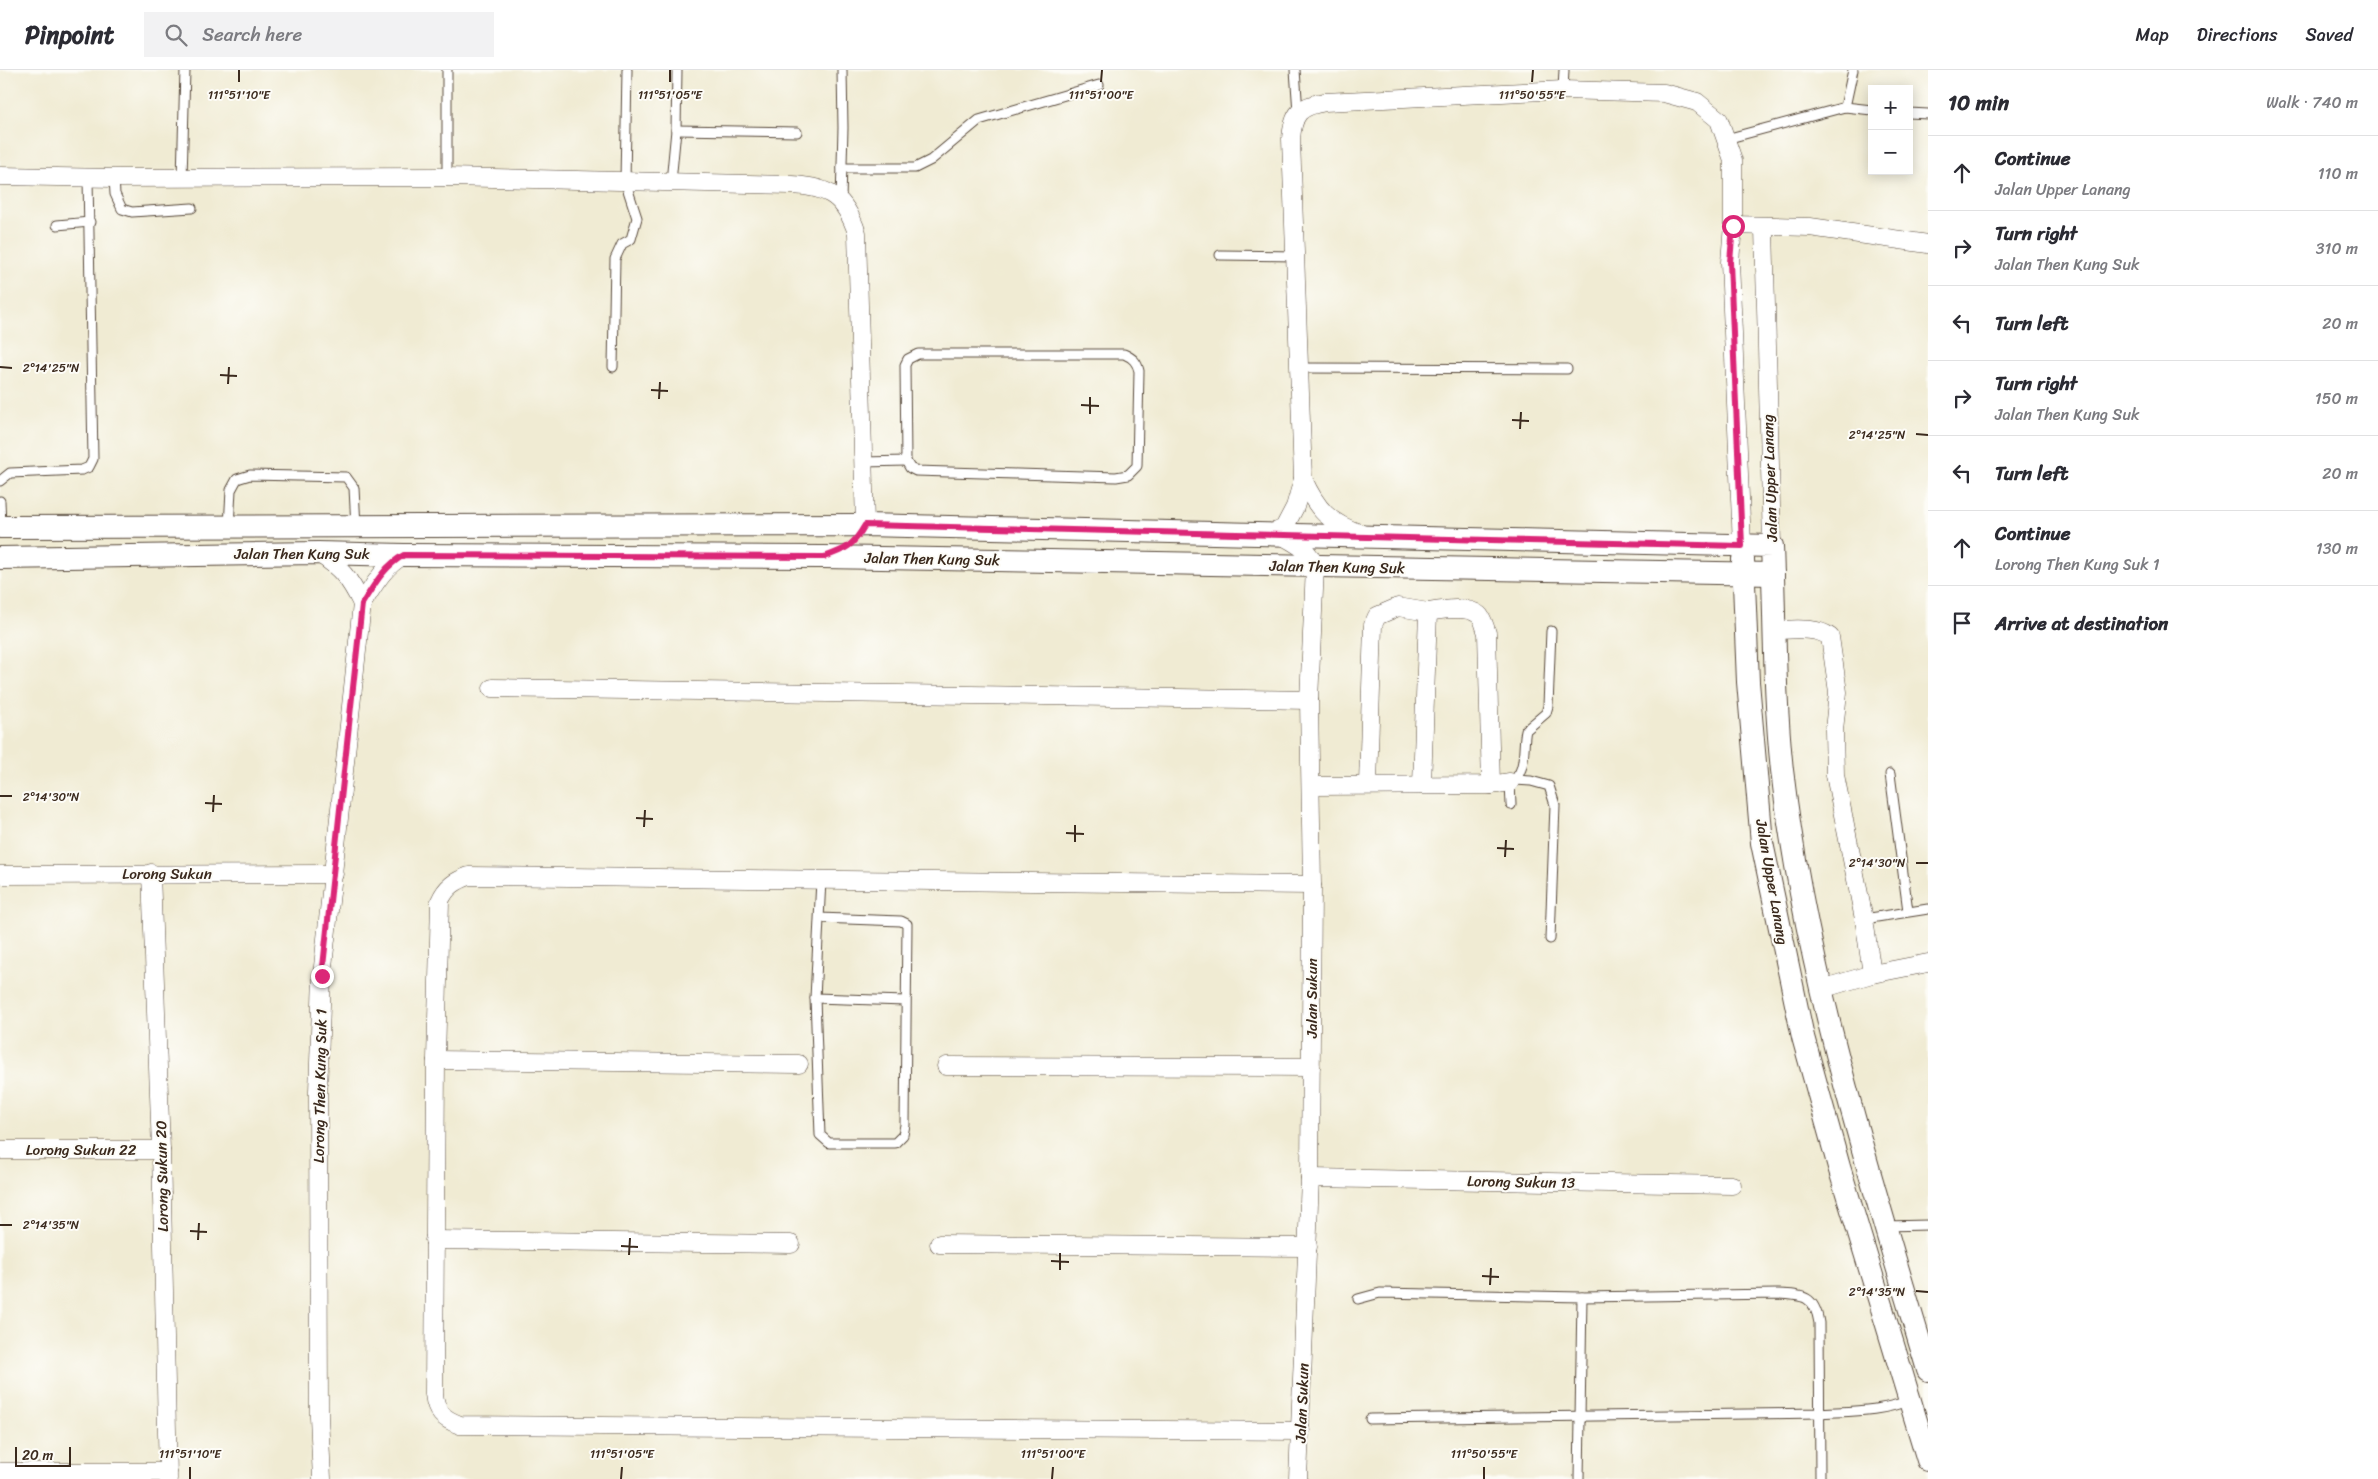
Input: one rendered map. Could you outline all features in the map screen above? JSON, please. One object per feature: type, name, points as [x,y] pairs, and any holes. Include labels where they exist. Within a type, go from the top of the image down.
[{"type":"street","name":"Jalan Upper Lanang","points":[[1298,112],[1311,104],[1325,102],[1562,90],[1664,93],[1696,102],[1719,120],[1733,160],[1733,226],[1730,262],[1743,574],[1748,682],[1762,843],[1803,1037],[1839,1167],[1928,1460]]},
{"type":"street","points":[[1298,112],[1292,123],[1291,139],[1303,479],[1295,507],[1284,528],[1275,535],[1306,550],[1312,556],[1315,567]]},
{"type":"street","points":[[0,176],[88,178],[447,178],[806,185],[819,188],[841,200],[851,214],[857,233],[865,525],[855,542],[846,549],[824,557]]},
{"type":"street","points":[[1733,226],[1810,227],[1928,244]]},
{"type":"street","name":"Jalan Upper Lanang","points":[[1764,226],[1773,630],[1782,771],[1796,863],[1821,989],[1863,1153],[1928,1370]]},
{"type":"street","points":[[1303,479],[1312,500],[1327,516],[1345,528],[1373,537]]},
{"type":"street","points":[[865,525],[879,537],[922,559]]},
{"type":"street","name":"Jalan Then Kung Suk","points":[[1,527],[865,525],[1772,546]]},
{"type":"street","points":[[318,553],[335,564],[351,582],[362,604]]},
{"type":"street","name":"Jalan Then Kung Suk","points":[[0,558],[318,553],[824,557],[1773,574]]},
{"type":"street","points":[[362,604],[382,573],[392,562],[404,555]]},
{"type":"street","name":"Jalan Sukun","points":[[1298,1479],[1310,1178],[1312,786],[1309,700],[1315,567]]},
{"type":"street","name":"Lorong Then Kung Suk 1","points":[[322,1479],[319,1416],[318,1092],[322,976],[362,604]]},
{"type":"street","points":[[1368,784],[1373,625],[1377,616],[1398,607],[1428,612],[1446,610],[1472,611],[1480,615],[1487,633],[1491,785]]},
{"type":"street","points":[[1422,785],[1428,612]]},
{"type":"street","points":[[1773,630],[1816,631],[1824,632],[1830,637],[1838,692],[1834,730],[1835,775],[1864,919],[1872,974]]},
{"type":"street","points":[[492,688],[1309,700]]},
{"type":"street","points":[[1312,786],[1368,784],[1491,785],[1513,781]]},
{"type":"street","name":"Lorong Sukun","points":[[0,875],[151,873],[334,874]]},
{"type":"street","name":"Lorong Sukun 20","points":[[151,873],[161,1150],[168,1475]]},
{"type":"street","points":[[1301,1431],[460,1425],[442,1417],[435,1404],[436,1060],[440,901],[444,892],[461,878],[469,876],[1312,885]]},
{"type":"street","points":[[1821,989],[1872,974],[1928,963]]},
{"type":"street","points":[[436,1060],[799,1064]]},
{"type":"street","points":[[946,1066],[1311,1067]]},
{"type":"street","name":"Lorong Sukun 22","points":[[0,1150],[161,1150]]},
{"type":"street","name":"Lorong Sukun 13","points":[[1310,1178],[1732,1185]]},
{"type":"street","points":[[434,1240],[791,1244]]},
{"type":"street","points":[[939,1244],[1308,1247]]},
{"type":"street","points":[[0,1472],[168,1475]]},
{"type":"lane","points":[[182,178],[185,70]]},
{"type":"lane","points":[[447,178],[448,70]]},
{"type":"lane","points":[[612,366],[615,259],[622,244],[631,239],[637,218],[625,181],[627,70]]},
{"type":"lane","points":[[671,182],[676,130],[677,70]]},
{"type":"lane","points":[[841,200],[842,70]]},
{"type":"lane","points":[[1295,70],[1298,112]]},
{"type":"lane","points":[[1562,90],[1564,70]]},
{"type":"lane","points":[[1845,108],[1853,70]]},
{"type":"lane","points":[[842,168],[915,168],[932,160],[979,120],[1099,85]]},
{"type":"lane","points":[[1726,139],[1845,108],[1868,110]]},
{"type":"lane","points":[[1913,113],[1928,114]]},
{"type":"lane","points":[[676,130],[797,132]]},
{"type":"lane","points":[[0,481],[10,473],[82,470],[89,467],[93,459],[88,178]]},
{"type":"lane","points":[[114,178],[115,194],[122,209],[132,212],[192,208]]},
{"type":"lane","points":[[57,225],[90,222]]},
{"type":"lane","points":[[1220,255],[1295,256]]},
{"type":"lane","points":[[918,354],[1124,354],[1131,358],[1138,366],[1137,466],[1128,475],[1116,477],[922,473],[910,468],[906,461],[905,365],[912,356],[918,354]]},
{"type":"lane","points":[[1300,368],[1567,369]]},
{"type":"lane","points":[[864,462],[906,461]]},
{"type":"lane","points":[[228,527],[231,490],[237,479],[250,474],[346,477],[354,488],[356,527]]},
{"type":"lane","points":[[0,501],[1,527]]},
{"type":"lane","points":[[1510,805],[1513,781],[1522,766],[1526,730],[1544,715],[1548,706],[1551,631]]},
{"type":"lane","points":[[1890,774],[1908,911]]},
{"type":"lane","points":[[1513,781],[1531,781],[1549,786],[1555,805],[1550,939]]},
{"type":"lane","points":[[819,918],[902,921],[907,924],[905,1125],[903,1135],[895,1143],[829,1144],[822,1138],[819,1131],[815,998],[819,918],[821,880]]},
{"type":"lane","points":[[1864,919],[1928,909]]},
{"type":"lane","points":[[815,998],[906,1001]]},
{"type":"lane","points":[[1884,1226],[1928,1225]]},
{"type":"lane","points":[[1358,1299],[1380,1293],[1582,1297],[1795,1294],[1809,1298],[1817,1310],[1819,1323],[1820,1479]]},
{"type":"lane","points":[[1579,1479],[1582,1297]]},
{"type":"lane","points":[[1370,1419],[1579,1418],[1819,1413],[1876,1410],[1893,1407],[1910,1400]]},
{"type":"route","points":[[322,976],[362,604],[382,573],[392,562],[404,555],[824,557],[846,549],[855,542],[865,525],[1742,546],[1730,262],[1733,226]]}]
